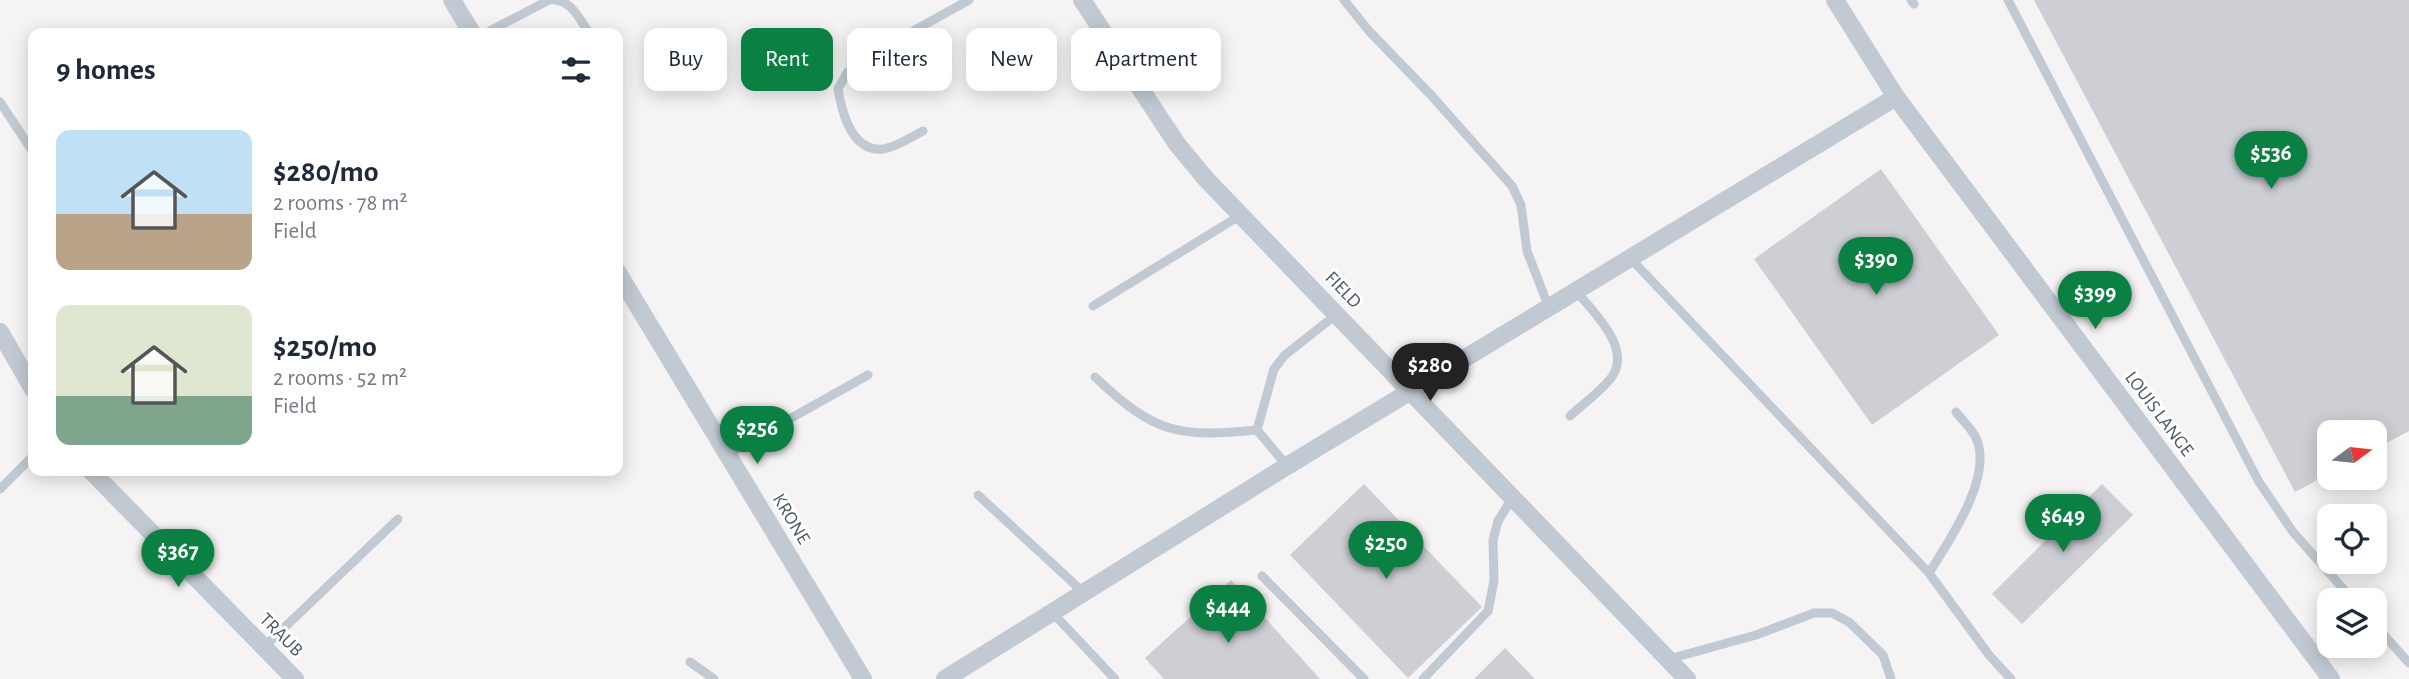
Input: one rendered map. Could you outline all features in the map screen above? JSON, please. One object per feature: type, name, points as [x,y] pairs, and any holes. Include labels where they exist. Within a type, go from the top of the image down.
[{"type":"street","points":[[452,0],[469,28]]},
{"type":"street","name":"FIELD","points":[[1082,0],[1177,144],[1241,215],[1687,679]]},
{"type":"street","name":"LOUIS LANGE","points":[[1835,0],[1896,97],[2331,679]]},
{"type":"street","points":[[945,679],[1287,466],[1896,97]]},
{"type":"street","name":"KRONE","points":[[623,281],[863,679]]},
{"type":"street","points":[[0,332],[28,380]]},
{"type":"street","name":"TRAUB","points":[[96,476],[295,679]]},
{"type":"lane","points":[[496,28],[549,0]]},
{"type":"lane","points":[[555,0],[562,1],[573,9],[586,28]]},
{"type":"lane","points":[[923,131],[883,149],[869,147],[857,139],[842,114],[838,89],[847,73],[859,61],[969,0]]},
{"type":"lane","points":[[1344,0],[1369,31],[1430,94],[1512,186],[1521,205],[1527,251],[1549,309]]},
{"type":"lane","points":[[2008,0],[2259,482],[2293,532],[2342,588]]},
{"type":"lane","points":[[0,102],[28,144]]},
{"type":"lane","points":[[1093,306],[1241,215]]},
{"type":"lane","points":[[1632,259],[1929,573],[1989,655],[2011,679]]},
{"type":"lane","points":[[1570,416],[1611,377],[1617,366],[1618,355],[1608,332],[1577,292]]},
{"type":"lane","points":[[1257,430],[1274,369],[1285,355],[1338,314]]},
{"type":"lane","points":[[727,454],[868,375]]},
{"type":"lane","points":[[1095,376],[1123,404],[1146,419],[1182,433],[1219,434],[1257,430]]},
{"type":"lane","points":[[1929,573],[1953,534],[1981,469],[1977,439],[1956,412]]},
{"type":"lane","points":[[1257,430],[1287,466]]},
{"type":"lane","points":[[0,489],[28,461]]},
{"type":"lane","points":[[978,495],[1083,592]]},
{"type":"lane","points":[[1423,679],[1488,611],[1494,580],[1493,540],[1498,521],[1513,497]]},
{"type":"lane","points":[[264,648],[398,519]]},
{"type":"lane","points":[[1262,576],[1364,679]]},
{"type":"lane","points":[[1051,611],[1115,679]]},
{"type":"lane","points":[[1669,660],[1778,628],[1814,613],[1832,613],[1849,622],[1883,655],[1891,679]]},
{"type":"lane","points":[[2387,638],[2409,663]]},
{"type":"lane","points":[[690,662],[715,679]]},
{"type":"building","points":[[2034,0],[2409,0],[2409,431],[2387,443],[2387,420],[2317,420],[2317,480],[2295,492]]},
{"type":"building","points":[[1881,169],[1999,335],[1872,425],[1754,259]]},
{"type":"building","points":[[1364,484],[1482,607],[1408,678],[1290,555]]},
{"type":"building","points":[[2102,484],[2133,515],[2022,624],[1992,594]]},
{"type":"building","points":[[1231,580],[1320,679],[1164,679],[1145,658]]},
{"type":"building","points":[[1505,648],[1535,679],[1474,679]]}]
